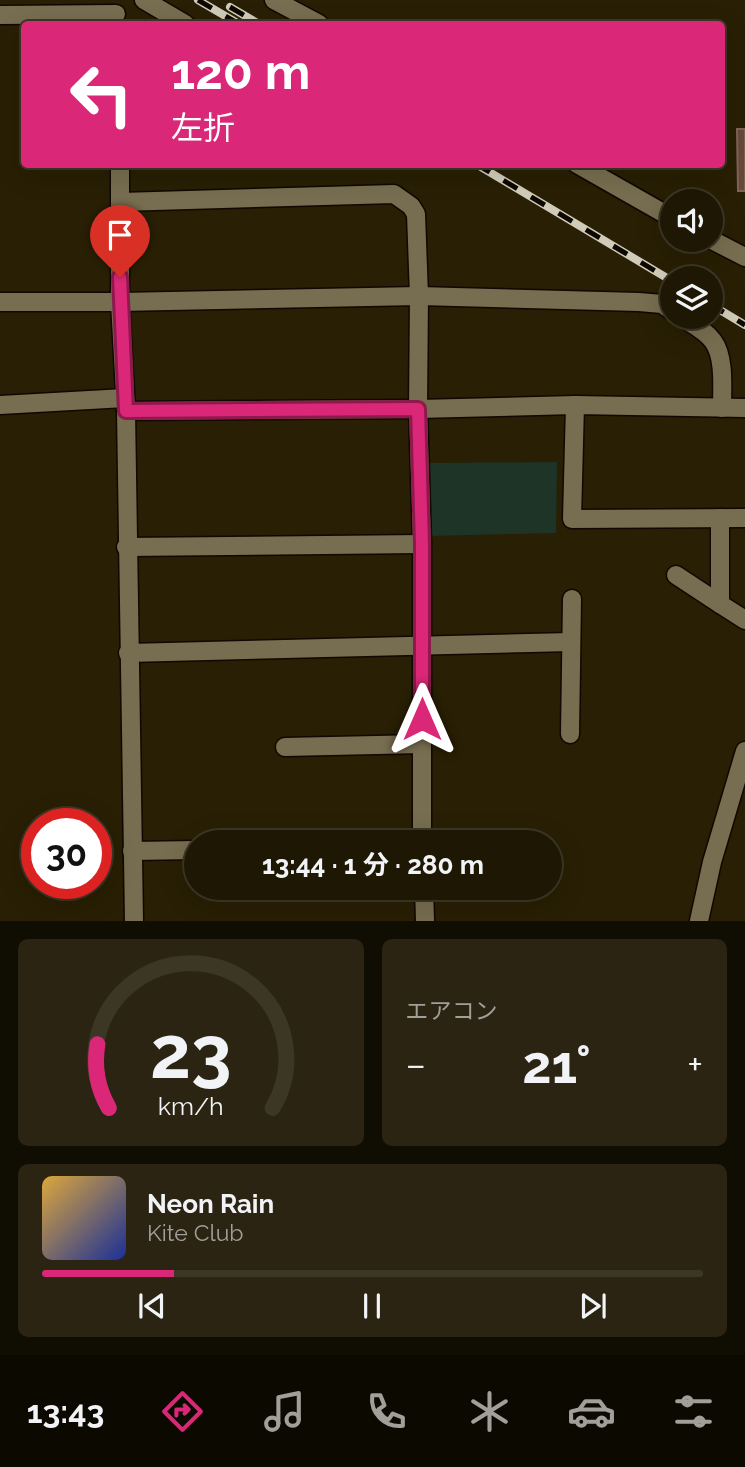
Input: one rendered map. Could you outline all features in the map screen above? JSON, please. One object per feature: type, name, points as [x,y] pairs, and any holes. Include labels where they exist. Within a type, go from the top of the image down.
[{"type":"street","points":[[144,0],[180,21]]},
{"type":"street","points":[[274,0],[313,21]]},
{"type":"street","points":[[0,15],[117,13]]},
{"type":"street","points":[[120,168],[120,302],[125,404],[134,921]]},
{"type":"street","points":[[584,168],[660,211]]},
{"type":"street","points":[[121,202],[394,194],[411,206],[416,214],[422,544],[422,830]]},
{"type":"street","points":[[723,246],[745,257]]},
{"type":"street","points":[[0,302],[419,296],[660,304]]},
{"type":"street","points":[[699,329],[715,343],[721,365],[722,408]]},
{"type":"street","points":[[0,405],[125,404],[418,409],[575,405],[745,408]]},
{"type":"street","points":[[575,405],[572,519],[745,518]]},
{"type":"street","points":[[720,518],[720,604]]},
{"type":"street","points":[[126,547],[422,544]]},
{"type":"street","points":[[676,575],[745,620]]},
{"type":"street","points":[[570,734],[572,599]]},
{"type":"street","points":[[128,653],[570,642]]},
{"type":"street","points":[[285,747],[422,744]]},
{"type":"street","points":[[699,921],[712,862],[745,751]]},
{"type":"street","points":[[132,851],[184,850]]},
{"type":"street","points":[[424,900],[425,921]]},
{"type":"green space","points":[[557,462],[556,533],[431,536],[430,463]]},
{"type":"building","points":[[737,129],[745,129],[745,191],[738,191]]},
{"type":"railway","points":[[198,0],[234,21]]},
{"type":"railway","points":[[230,7],[254,21]]},
{"type":"railway","points":[[483,168],[660,274]]},
{"type":"railway","points":[[723,312],[745,325]]},
{"type":"route","points":[[120,277],[126,411],[418,409],[422,544],[422,719]]}]
